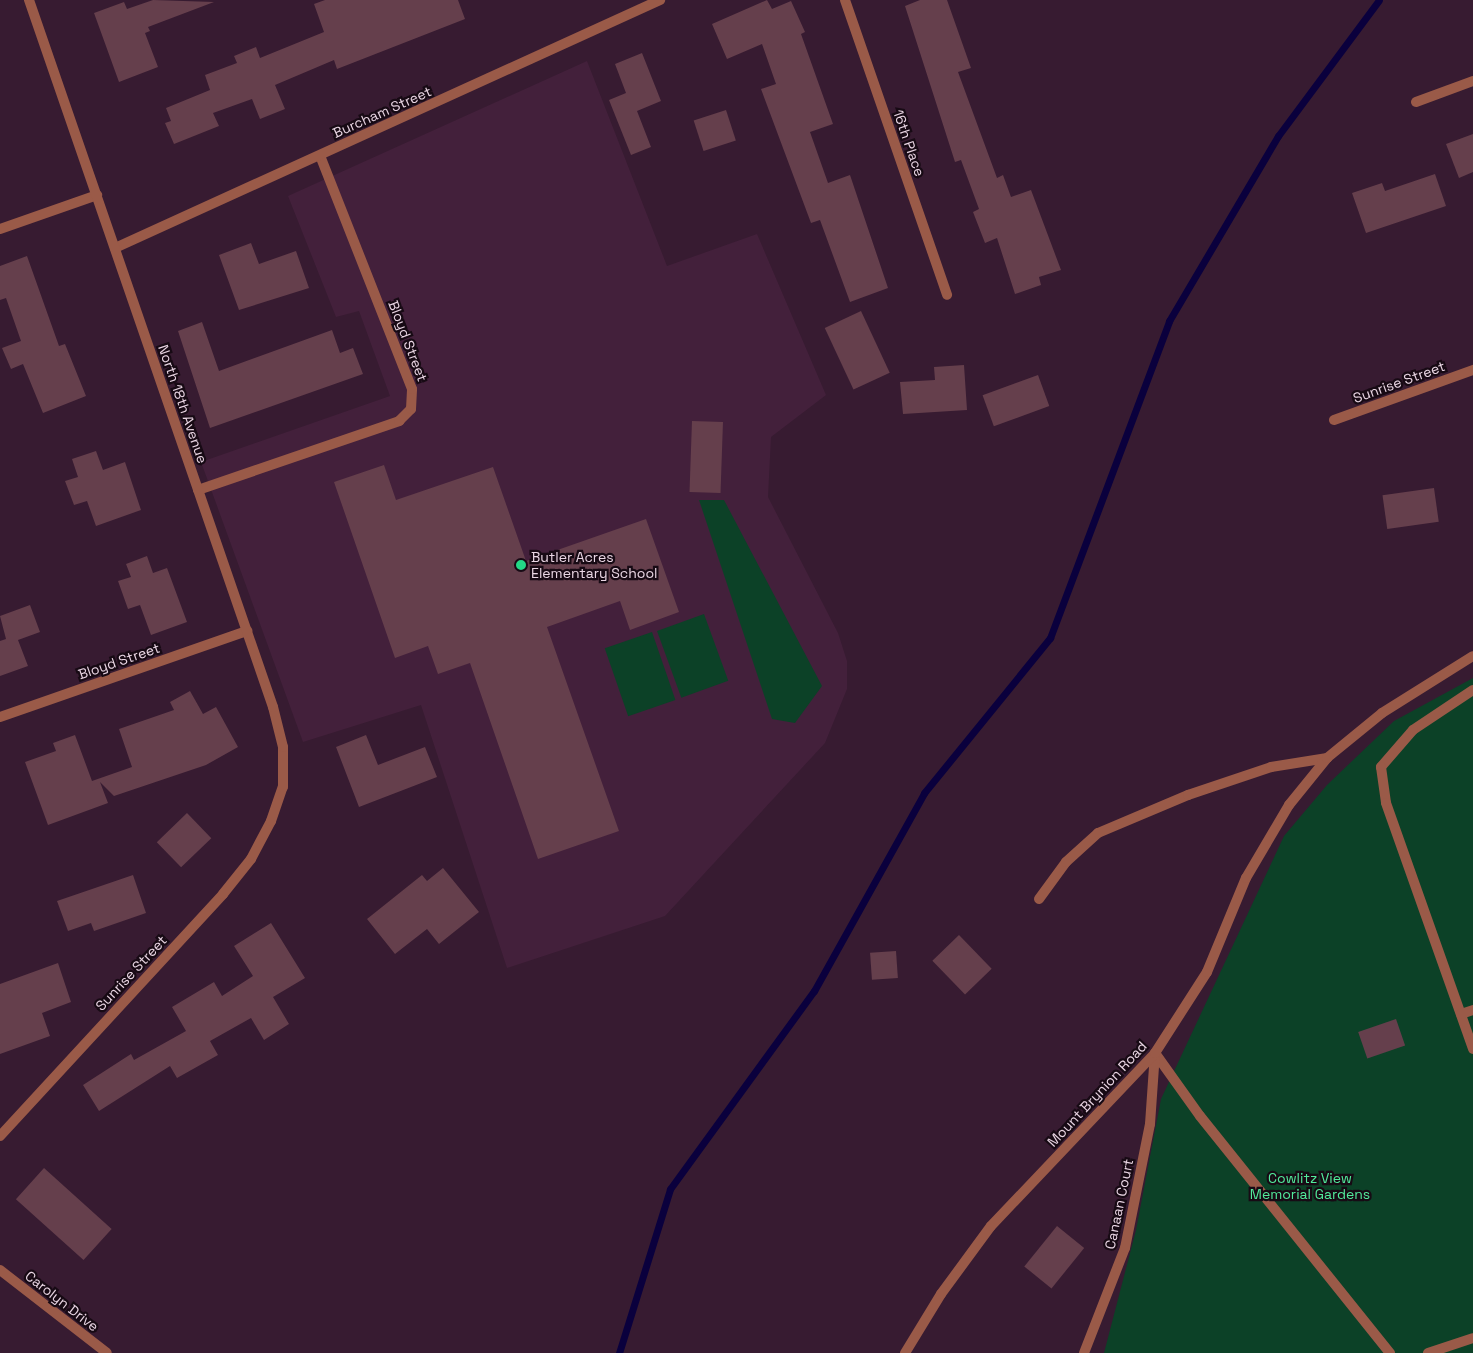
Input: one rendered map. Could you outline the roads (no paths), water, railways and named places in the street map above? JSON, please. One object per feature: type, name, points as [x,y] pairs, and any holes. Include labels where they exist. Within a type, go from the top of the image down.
[{"type":"street","name":"North 18th Avenue","points":[[29,0],[247,631],[283,747],[283,788],[271,821]]},
{"type":"street","name":"Burcham Street","points":[[115,248],[660,0]]},
{"type":"street","name":"16th Place","points":[[845,0],[947,295]]},
{"type":"street","points":[[1416,102],[1473,81]]},
{"type":"street","name":"Bloyd Street","points":[[198,490],[399,421],[411,409],[412,389],[320,155]]},
{"type":"street","points":[[0,229],[97,195]]},
{"type":"street","name":"Sunrise Street","points":[[1334,420],[1473,370]]},
{"type":"street","name":"Bloyd Street","points":[[0,717],[247,631]]},
{"type":"street","name":"Mount Brynion Road","points":[[905,1353],[940,1294],[992,1226],[1155,1053],[1207,972],[1246,878],[1289,805],[1327,758],[1382,713],[1473,656]]},
{"type":"street","points":[[1473,690],[1413,730],[1381,767],[1386,803],[1473,1049]]},
{"type":"street","points":[[1039,900],[1066,862],[1098,833],[1188,795],[1271,767],[1327,758]]},
{"type":"street","name":"Sunrise Street","points":[[0,1136],[223,894],[251,859],[271,821]]},
{"type":"street","points":[[1461,1014],[1473,1010]]},
{"type":"street","points":[[1155,1053],[1200,1116],[1390,1353]]},
{"type":"street","name":"Canaan Court","points":[[1084,1353],[1125,1248],[1150,1124],[1155,1053]]},
{"type":"street","name":"Carolyn Drive","points":[[0,1270],[107,1353]]},
{"type":"street","points":[[1428,1353],[1473,1338]]},
{"type":"waterway","points":[[619,1353],[670,1189],[814,991],[924,793],[1050,638],[1169,321],[1278,136],[1379,0]]},
{"type":"place","name":"Butler Acres Elementary School","points":[[521,565]]},
{"type":"park label","name":"Cowlitz View Memorial Gardens","points":[[1310,1186]]}]
